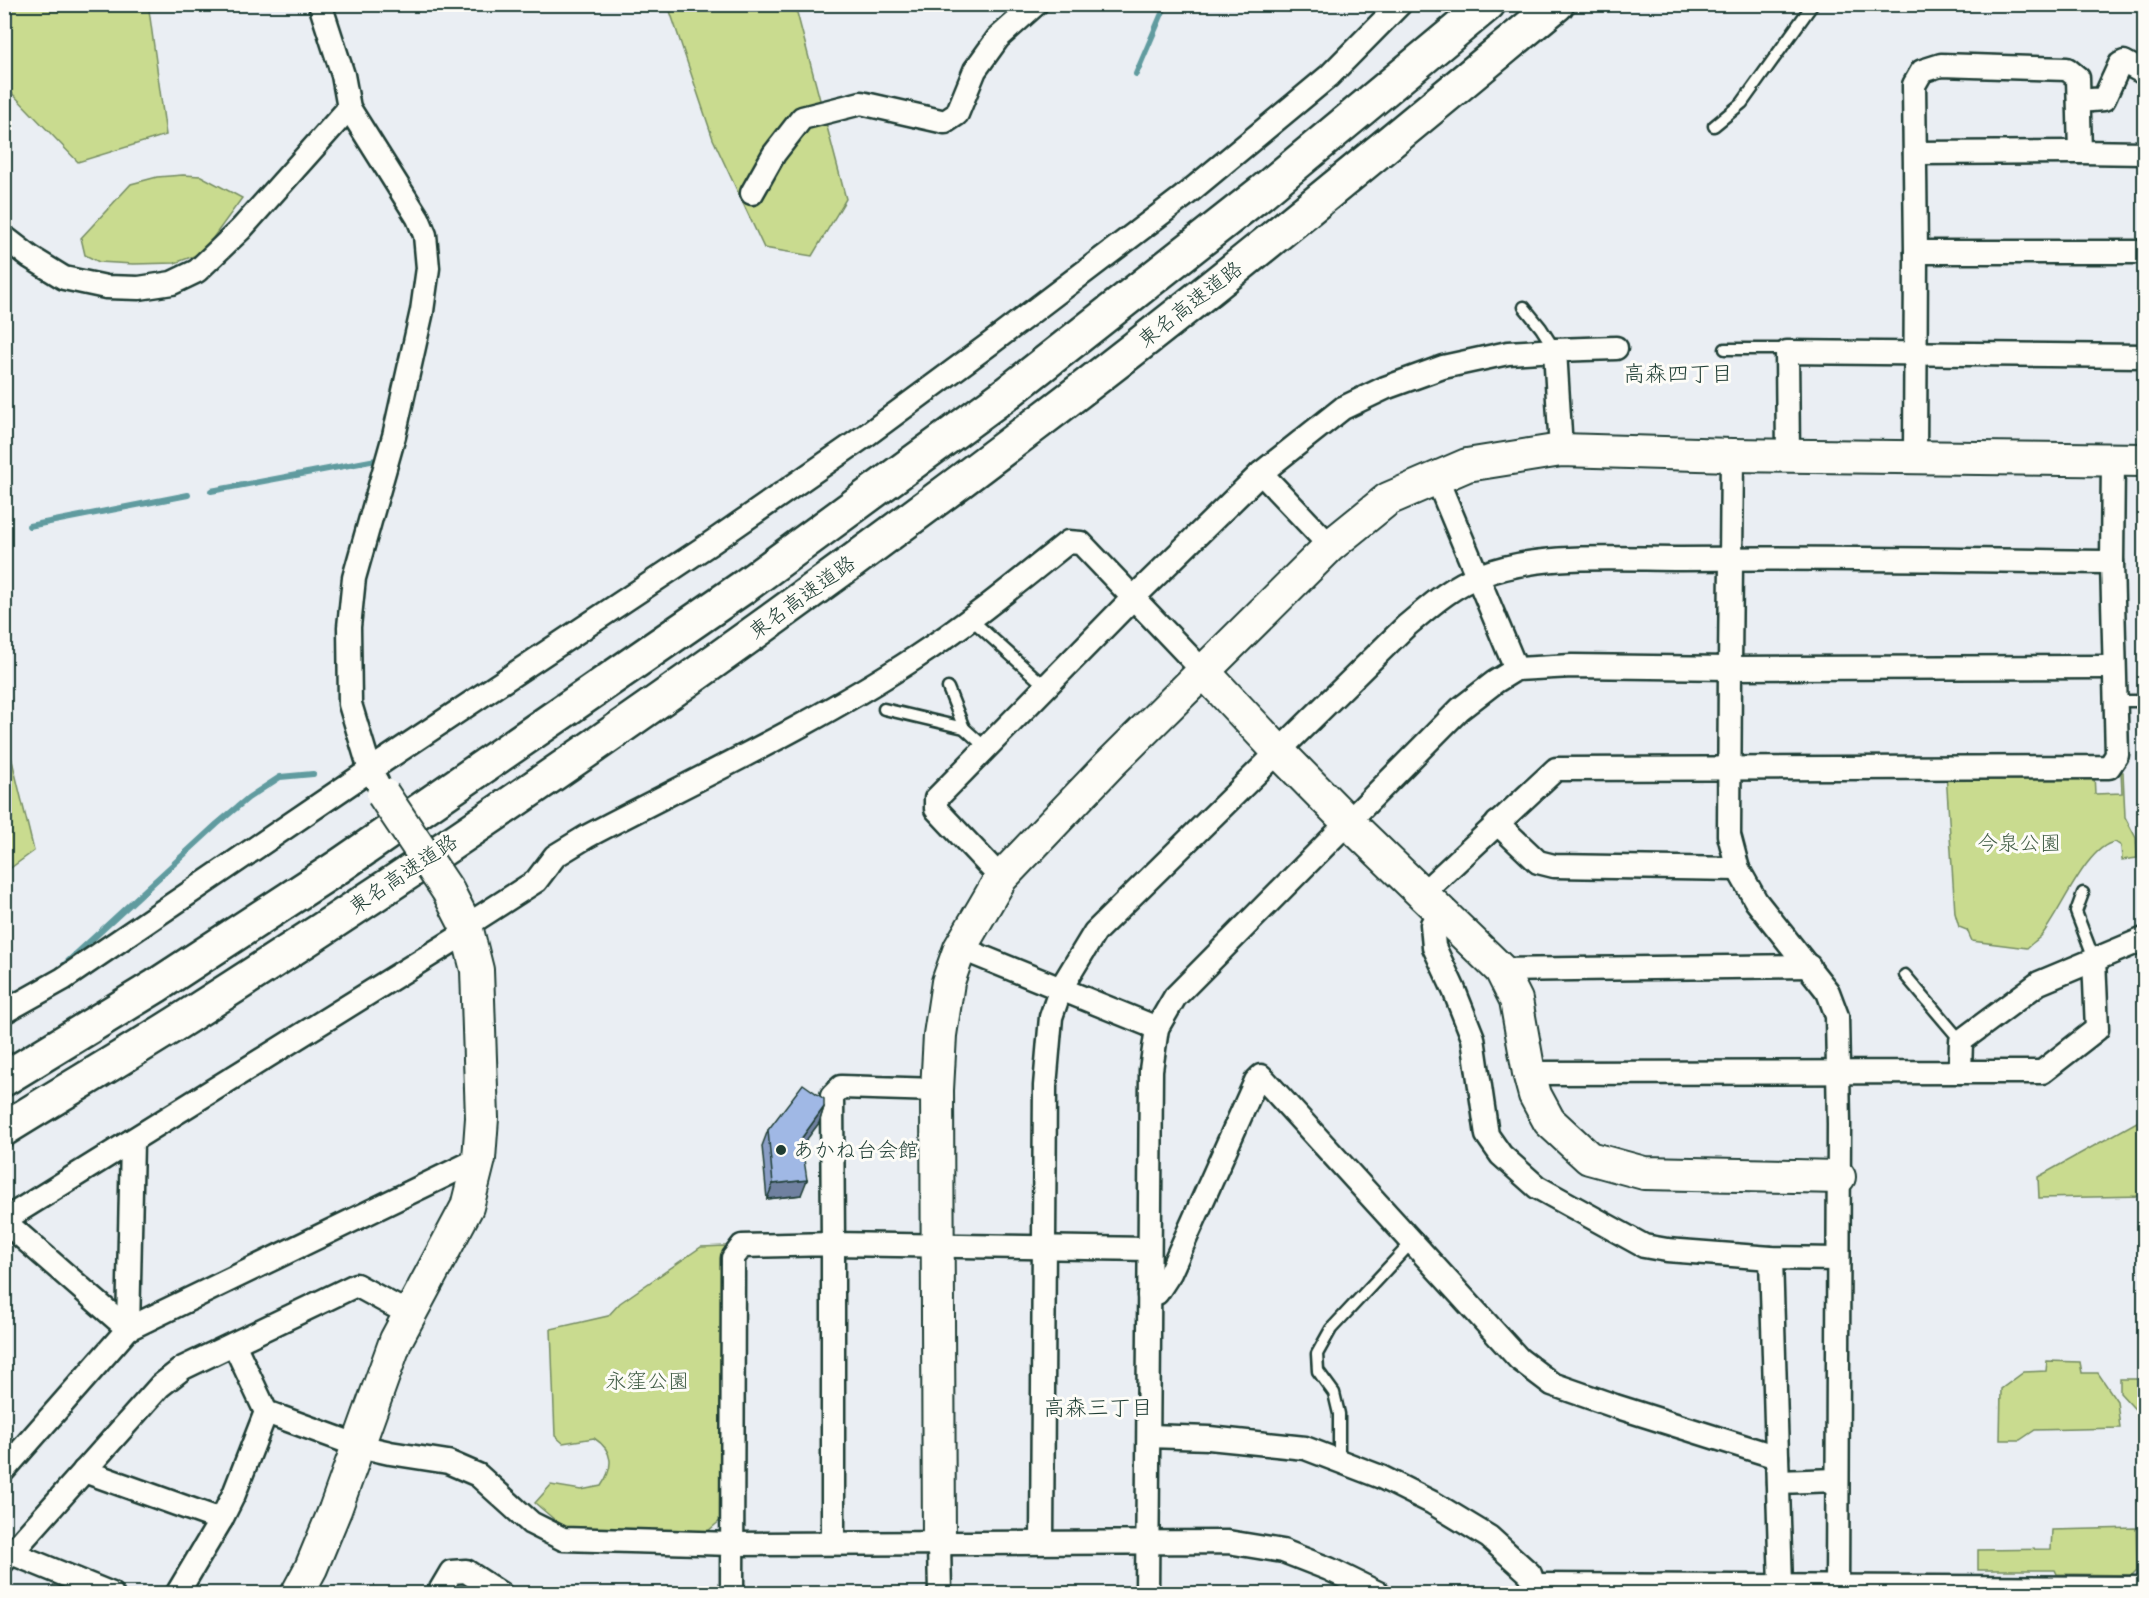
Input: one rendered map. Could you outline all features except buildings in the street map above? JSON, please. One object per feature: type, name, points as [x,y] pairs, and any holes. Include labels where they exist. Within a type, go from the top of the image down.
[{"type":"highway","name":"東名高速道路","points":[[4,1079],[156,986],[338,867],[745,586],[1021,382],[1262,192],[1488,4]]},
{"type":"highway","name":"東名高速道路","points":[[4,1129],[176,1024],[359,904],[572,760],[770,621],[1032,428],[1258,251],[1557,4]]},
{"type":"street","points":[[297,1593],[311,1568],[359,1446],[396,1340],[467,1207],[479,1159],[482,1118],[477,970],[466,929],[448,891],[377,782],[350,704],[349,627],[354,578],[394,436],[422,310],[428,268],[425,235],[418,218],[349,108],[343,75],[320,4]]},
{"type":"street","points":[[752,193],[774,154],[802,118],[861,103],[945,122],[957,114],[975,70],[998,38],[1036,4]]},
{"type":"street","points":[[4,1012],[63,979],[377,782],[711,543],[868,434],[1183,197],[1320,84],[1400,4]]},
{"type":"street","points":[[2079,101],[2104,99],[2120,64],[2124,62],[2145,73]]},
{"type":"street","points":[[1915,458],[1914,85],[1922,71],[1941,65],[2067,69],[2078,78],[2080,152]]},
{"type":"street","points":[[4,237],[30,257],[64,278],[106,287],[139,288],[172,283],[197,271],[234,236],[349,108]]},
{"type":"street","points":[[1915,153],[2145,153]]},
{"type":"street","points":[[1916,252],[2145,252]]},
{"type":"street","points":[[1001,878],[936,809],[936,799],[1132,598],[1261,473],[1343,408],[1385,388],[1443,367],[1508,353],[1616,348]]},
{"type":"street","points":[[1555,350],[1561,450]]},
{"type":"street","points":[[1788,456],[1787,352],[2145,356]]},
{"type":"street","points":[[940,1593],[937,1090],[940,1035],[948,982],[960,948],[1001,878],[1109,765],[1330,546],[1388,499],[1436,477],[1467,465],[1561,450],[1788,456],[2145,460]]},
{"type":"street","points":[[1732,455],[1729,835],[1738,869],[1756,901],[1828,992],[1837,1016],[1839,1071],[1837,1590]]},
{"type":"street","points":[[1838,1259],[1771,1258],[1667,1250],[1644,1246],[1537,1187],[1501,1155],[1487,1135],[1473,1038],[1434,947],[1432,903],[1497,823],[1556,769],[2109,767],[2117,755],[2112,562],[2113,460]]},
{"type":"street","points":[[1261,473],[1330,546]]},
{"type":"street","points":[[1436,477],[1516,669]]},
{"type":"street","points":[[128,1329],[4,1220],[466,929],[536,881],[555,856],[586,837],[808,720],[916,657],[971,619],[1068,542],[1081,543],[1279,752],[1501,970],[1516,1000],[1534,1095],[1549,1121],[1589,1158],[1644,1173],[1839,1177]]},
{"type":"street","points":[[1042,1542],[1045,1086],[1051,1017],[1061,988],[1095,932],[1405,627],[1444,594],[1478,576],[1522,564],[1574,560],[1731,558],[2112,562]]},
{"type":"street","points":[[1147,1593],[1151,1070],[1157,1028],[1175,997],[1460,709],[1516,669],[1572,666],[2114,667]]},
{"type":"street","points":[[1497,823],[1538,862],[1554,866],[1738,869]]},
{"type":"street","points":[[1960,1072],[1961,1041],[2039,983],[2145,939]]},
{"type":"street","points":[[960,948],[1157,1028]]},
{"type":"street","points":[[1529,1073],[2042,1072],[2097,1029],[2094,959]]},
{"type":"street","points":[[1501,970],[1809,966]]},
{"type":"street","points":[[1149,1295],[1157,1293],[1170,1273],[1256,1081],[1261,1076],[1519,1359],[1552,1384],[1777,1457]]},
{"type":"street","points":[[833,1544],[832,1096],[841,1087],[937,1090]]},
{"type":"street","points":[[128,1329],[132,1141]]},
{"type":"street","points":[[4,1470],[128,1329],[479,1159]]},
{"type":"street","points":[[732,1593],[733,1258],[742,1246],[833,1244],[1149,1249]]},
{"type":"street","points":[[1771,1258],[1781,1586]]},
{"type":"street","points":[[112,1593],[7,1555],[160,1386],[183,1368],[356,1285],[409,1314]]},
{"type":"street","points":[[234,1344],[266,1412],[359,1446],[448,1462],[478,1475],[531,1523],[563,1539],[732,1544],[1228,1542],[1283,1551],[1380,1593]]},
{"type":"street","points":[[177,1593],[234,1494],[266,1412]]},
{"type":"street","points":[[1149,1436],[1209,1438],[1305,1448],[1381,1477],[1433,1503],[1489,1538],[1530,1574],[1530,1589],[1781,1586],[1837,1590],[2087,1591],[2145,1588]]},
{"type":"street","points":[[84,1471],[221,1520]]},
{"type":"street","points":[[1778,1482],[1838,1480]]},
{"type":"street","points":[[438,1593],[452,1572],[466,1571],[501,1593]]},
{"type":"lane","points":[[1714,126],[1742,103],[1813,4]]},
{"type":"lane","points":[[1524,307],[1555,350]]},
{"type":"lane","points":[[1725,349],[1781,349],[1787,352]]},
{"type":"lane","points":[[971,619],[1046,687]]},
{"type":"lane","points":[[948,688],[964,728],[986,748]]},
{"type":"lane","points":[[2115,701],[2145,701]]},
{"type":"lane","points":[[884,709],[964,728]]},
{"type":"lane","points":[[2083,893],[2076,912],[2094,959]]},
{"type":"lane","points":[[1905,975],[1961,1041]]},
{"type":"lane","points":[[1339,1461],[1339,1414],[1334,1393],[1318,1371],[1317,1354],[1331,1329],[1413,1241]]},
{"type":"green space","points":[[5,4],[146,5],[149,10],[166,135],[78,162],[5,86]]},
{"type":"green space","points":[[668,5],[795,5],[846,199],[812,256],[764,248],[713,139]]},
{"type":"green space","points":[[201,176],[242,198],[202,253],[175,263],[133,264],[99,262],[85,255],[81,238],[131,184],[157,177]]},
{"type":"green space","points":[[4,742],[9,748],[34,851],[5,872]]},
{"type":"green space","name":"今泉公園","points":[[2121,772],[2123,772],[2125,817],[2136,838],[2137,858],[2122,860],[2121,846],[2115,842],[2104,846],[2094,855],[2074,882],[2041,936],[2027,948],[1972,941],[1967,930],[1959,927],[1955,913],[1946,773],[2094,773],[2095,794],[2122,793]]},
{"type":"green space","points":[[2144,1118],[2144,1196],[2039,1198],[2038,1177]]},
{"type":"green space","name":"永窪公園","points":[[725,1246],[722,1519],[708,1531],[575,1531],[556,1521],[535,1503],[551,1485],[581,1490],[601,1486],[608,1472],[610,1460],[605,1448],[594,1438],[563,1443],[555,1436],[551,1329],[608,1316],[620,1303],[701,1247]]},
{"type":"green space","points":[[2047,1361],[2080,1362],[2082,1373],[2098,1373],[2117,1401],[2120,1428],[2035,1430],[2020,1440],[2000,1440],[2001,1389],[2024,1372],[2046,1371]]},
{"type":"green space","points":[[2120,1379],[2144,1379],[2144,1419],[2120,1393]]},
{"type":"green space","points":[[2136,1528],[2137,1570],[2132,1575],[2057,1574],[2055,1570],[1978,1570],[1978,1550],[2051,1549],[2052,1530]]},
{"type":"waterway","points":[[1136,74],[1166,4]]},
{"type":"waterway","points":[[211,491],[376,460]]},
{"type":"waterway","points":[[29,526],[188,495]]},
{"type":"waterway","points":[[62,967],[248,798],[280,777],[313,774]]},
{"type":"waterway","points":[[4,995],[10,991],[21,995]]},
{"type":"place","name":"あかね台会館","points":[[781,1150]]},
{"type":"district","name":"高森四丁目","points":[[1678,373]]},
{"type":"district","name":"高森三丁目","points":[[1098,1407]]}]
